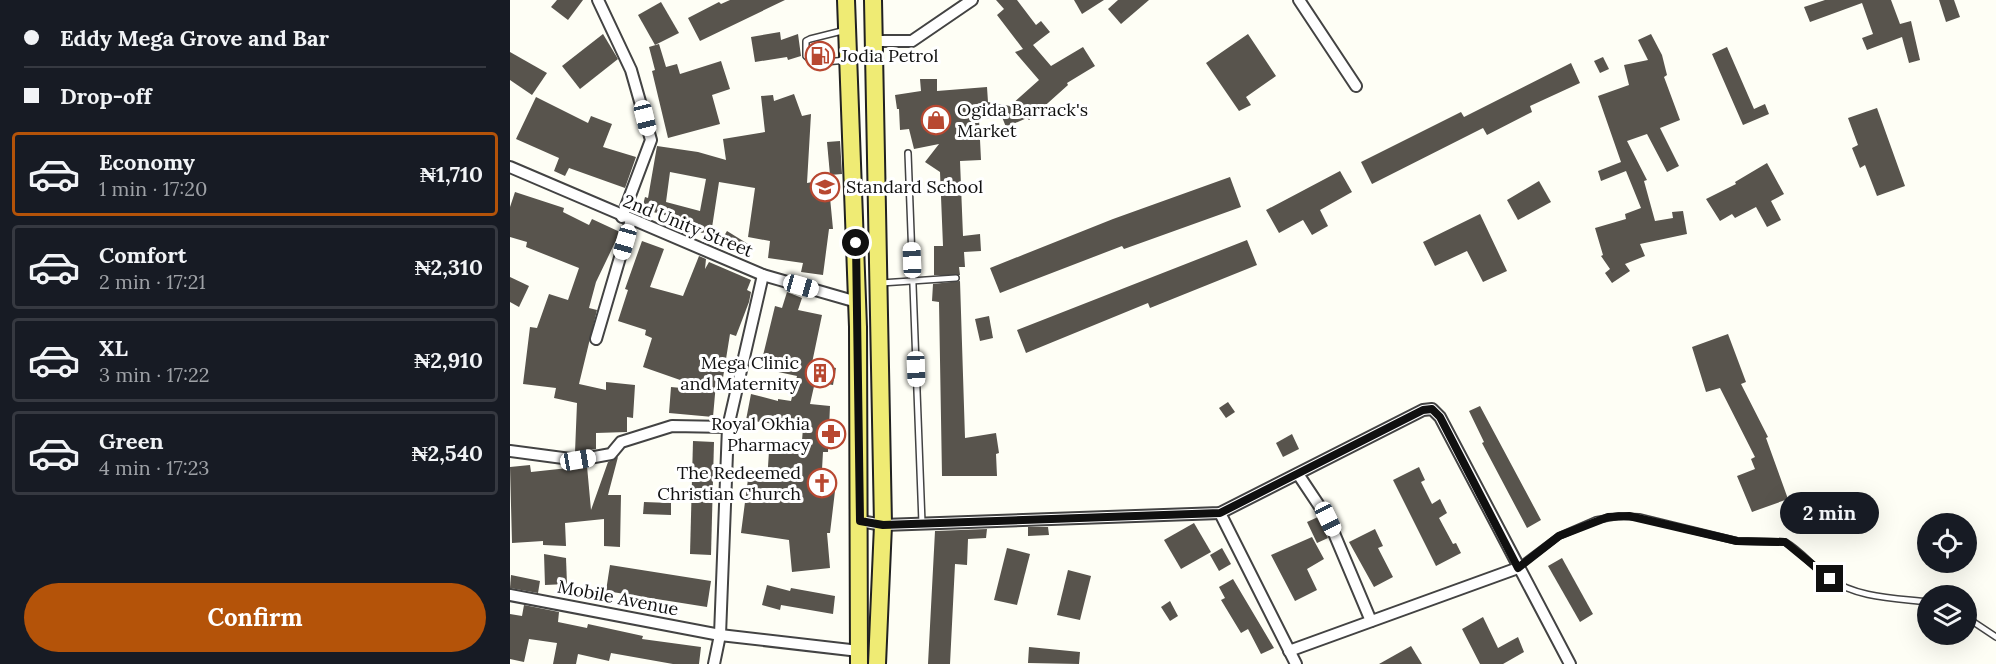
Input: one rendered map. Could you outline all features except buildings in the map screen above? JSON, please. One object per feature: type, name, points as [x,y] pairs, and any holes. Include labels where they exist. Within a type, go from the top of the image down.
[{"type":"main road","points":[[846,0],[857,302],[859,658]]},
{"type":"main road","points":[[873,0],[883,525],[877,664]]},
{"type":"street","points":[[596,339],[626,219],[651,140],[632,69],[598,0]]},
{"type":"street","points":[[875,40],[912,41],[972,0]]},
{"type":"street","points":[[1299,0],[1356,86]]},
{"type":"street","name":"2nd Unity Street","points":[[510,167],[626,219],[763,275],[857,302]]},
{"type":"street","points":[[714,664],[720,635],[728,427],[763,275]]},
{"type":"street","points":[[860,521],[883,525],[1220,513],[1423,410],[1432,409],[1440,417],[1570,664]]},
{"type":"street","points":[[510,451],[578,460],[611,454],[621,442],[672,426],[728,427]]},
{"type":"street","points":[[1298,474],[1328,519],[1371,621]]},
{"type":"street","points":[[1220,513],[1296,664]]},
{"type":"street","points":[[1289,651],[1518,568]]},
{"type":"street","name":"Mobile Avenue","points":[[510,595],[720,635],[859,658]]},
{"type":"lane","points":[[848,30],[810,39],[805,46],[806,56],[813,63],[849,60]]},
{"type":"lane","points":[[909,153],[922,523]]},
{"type":"lane","points":[[877,284],[957,278]]},
{"type":"lane","points":[[1518,568],[1559,536],[1602,519],[1629,516],[1737,541],[1785,542],[1811,565],[1849,590],[1868,595],[1917,601]]},
{"type":"lane","points":[[1977,624],[1996,637]]},
{"type":"place","name":"Jodia Petrol","points":[[820,56]]},
{"type":"place","name":"Ogida Barrack's Market","points":[[936,120]]},
{"type":"place","name":"Standard School","points":[[825,187]]},
{"type":"place","name":"Mega Clinic and Maternity","points":[[820,373]]},
{"type":"place","name":"Royal Okhia Pharmacy","points":[[831,434]]},
{"type":"place","name":"The Redeemed Christian Church","points":[[822,483]]},
{"type":"route","points":[[856,243],[860,521],[883,525],[1220,513],[1423,410],[1432,409],[1440,417],[1518,568],[1559,536],[1596,520],[1629,516],[1737,541],[1785,542],[1830,579]]}]
